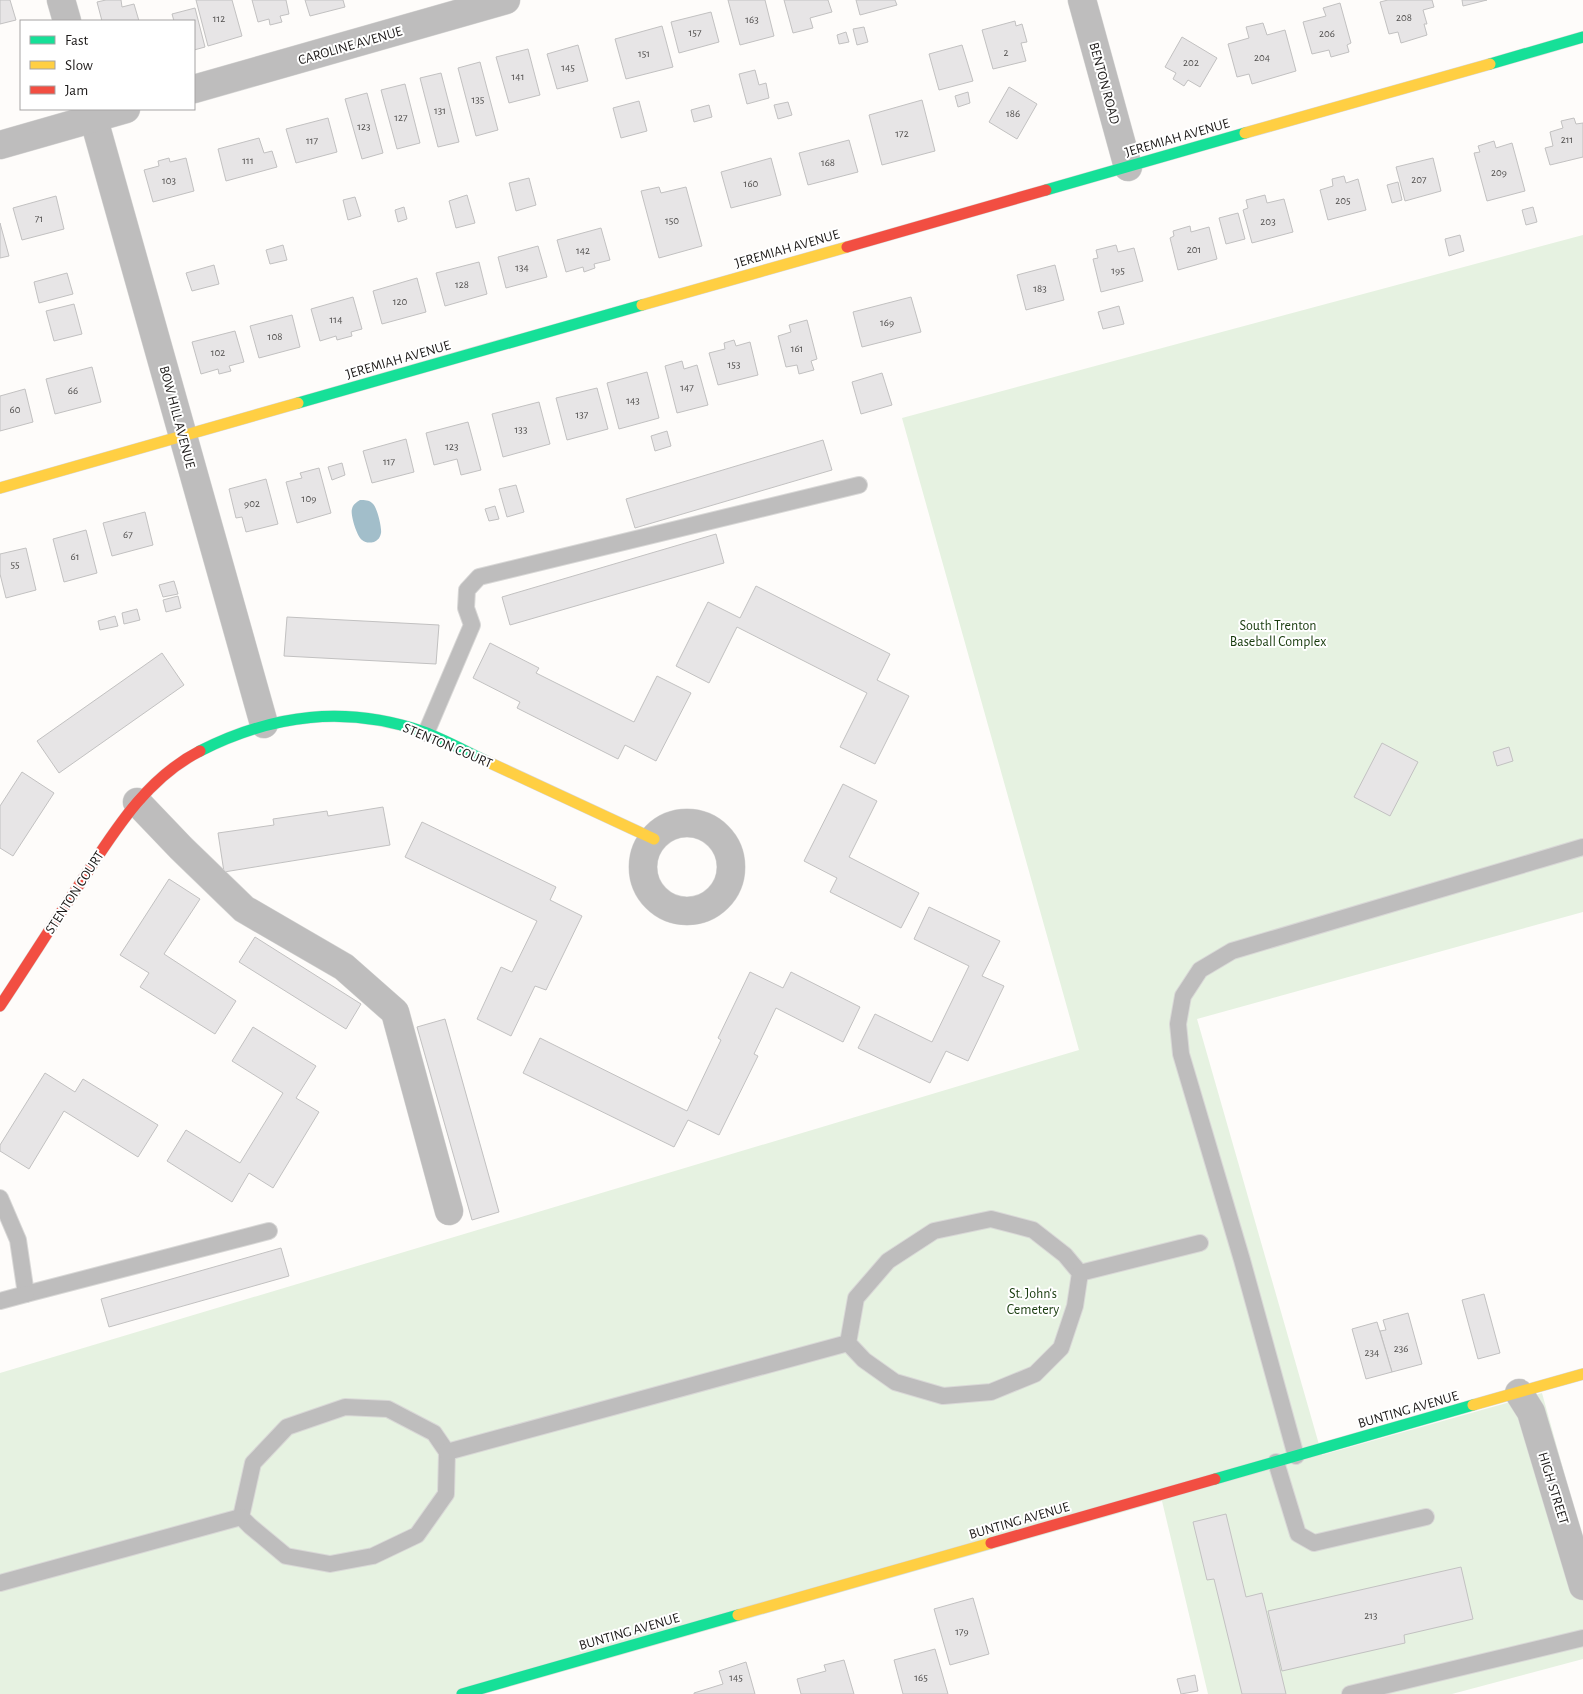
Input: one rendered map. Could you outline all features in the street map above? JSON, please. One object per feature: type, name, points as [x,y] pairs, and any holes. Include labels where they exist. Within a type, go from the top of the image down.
[{"type":"street","points":[[61,0],[67,20]]},
{"type":"street","name":"CAROLINE AVENUE","points":[[195,89],[506,0]]},
{"type":"street","name":"BENTON ROAD","points":[[1082,0],[1128,167]]},
{"type":"street","name":"JEREMIAH AVENUE","points":[[0,488],[1583,37]]},
{"type":"street","points":[[0,145],[93,113],[118,110]]},
{"type":"street","name":"BOW HILL AVENUE","points":[[93,113],[264,724]]},
{"type":"street","name":"STENTON COURT","points":[[0,1006],[122,819],[137,802],[153,785],[186,759],[222,739],[264,724],[307,717],[353,716],[399,724],[426,733],[654,839]]},
{"type":"street","points":[[137,802],[244,910],[344,967],[395,1012],[449,1211]]},
{"type":"street","name":"BUNTING AVENUE","points":[[462,1694],[1583,1374]]},
{"type":"street","name":"HIGH STREET","points":[[1519,1393],[1531,1412],[1583,1586]]},
{"type":"lane","points":[[426,733],[472,625],[466,608],[467,590],[478,577],[859,485]]},
{"type":"lane","points":[[1296,1456],[1242,1260],[1181,1054],[1178,1024],[1183,996],[1200,970],[1232,951],[1583,847]]},
{"type":"lane","points":[[0,1198],[18,1240],[26,1294]]},
{"type":"lane","points":[[990,1219],[1033,1230],[1065,1255],[1080,1273],[1075,1306],[1061,1348],[1035,1374],[991,1392],[943,1396],[895,1382],[864,1360],[848,1343],[856,1298],[888,1262],[934,1231],[990,1219]]},
{"type":"lane","points":[[0,1301],[269,1231]]},
{"type":"lane","points":[[1080,1273],[1200,1244]]},
{"type":"lane","points":[[447,1452],[848,1343]]},
{"type":"lane","points":[[345,1407],[388,1409],[434,1434],[447,1452],[446,1494],[417,1534],[372,1556],[330,1564],[286,1556],[241,1517],[253,1463],[287,1427],[345,1407]]},
{"type":"lane","points":[[1276,1462],[1298,1534],[1314,1543],[1426,1517]]},
{"type":"lane","points":[[0,1584],[241,1517]]},
{"type":"lane","points":[[1350,1694],[1583,1638]]},
{"type":"green space","name":"St. John's Cemetery","points":[[1583,235],[1583,912],[1197,1019],[1322,1455],[1542,1393],[1583,1541],[1583,1659],[1452,1694],[1208,1694],[1162,1501],[484,1694],[0,1694],[0,1373],[1079,1050],[902,418]]},
{"type":"water","points":[[360,500],[371,502],[377,512],[381,533],[379,539],[374,542],[362,540],[354,525],[352,509],[354,504]]},
{"type":"building","points":[[0,0],[10,0],[16,20],[0,24]]},
{"type":"building","points":[[121,0],[122,7],[134,4],[139,20],[102,20],[97,2]]},
{"type":"building","points":[[196,0],[232,0],[242,36],[208,46]]},
{"type":"building","points":[[252,0],[286,0],[289,14],[280,16],[282,22],[270,25],[269,19],[258,22]]},
{"type":"building","points":[[305,0],[343,0],[345,7],[310,16]]},
{"type":"building","points":[[728,0],[765,0],[774,36],[740,45]]},
{"type":"building","points":[[784,0],[828,0],[832,12],[810,18],[813,28],[793,33]]},
{"type":"building","points":[[856,0],[895,0],[897,5],[860,15]]},
{"type":"building","points":[[1388,0],[1432,0],[1434,7],[1423,10],[1427,24],[1424,24],[1427,35],[1401,43],[1398,32],[1389,34],[1380,2]]},
{"type":"building","points":[[1462,0],[1487,0],[1463,6]]},
{"type":"building","points":[[1340,3],[1351,43],[1347,45],[1349,52],[1331,57],[1329,50],[1312,54],[1303,22],[1326,16],[1323,8]]},
{"type":"building","points":[[195,8],[205,47],[195,50],[195,20],[174,20],[172,14]]},
{"type":"building","points":[[711,12],[719,42],[679,53],[671,22]]},
{"type":"building","points":[[1015,21],[1016,26],[1022,24],[1027,42],[1021,43],[1026,61],[993,69],[982,30]]},
{"type":"building","points":[[1263,23],[1267,35],[1285,30],[1296,71],[1252,84],[1249,74],[1237,77],[1228,44],[1249,38],[1246,27]]},
{"type":"building","points":[[662,26],[673,67],[626,79],[615,39]]},
{"type":"building","points":[[864,27],[868,42],[857,45],[853,29]]},
{"type":"building","points":[[846,32],[849,42],[839,44],[837,35]]},
{"type":"building","points":[[1182,37],[1217,58],[1200,87],[1188,80],[1184,86],[1173,79],[1176,73],[1165,67]]},
{"type":"building","points":[[578,45],[588,81],[557,89],[547,54]]},
{"type":"building","points":[[962,45],[973,81],[939,90],[929,54]]},
{"type":"building","points":[[528,49],[540,95],[509,103],[496,57]]},
{"type":"building","points":[[480,62],[498,130],[476,136],[458,68]]},
{"type":"building","points":[[755,70],[759,85],[766,83],[769,98],[747,104],[739,74]]},
{"type":"building","points":[[441,73],[459,142],[438,147],[420,78]]},
{"type":"building","points":[[405,84],[420,143],[397,149],[381,90]]},
{"type":"building","points":[[1009,87],[1037,104],[1017,139],[989,122]]},
{"type":"building","points":[[968,92],[970,103],[958,107],[955,96]]},
{"type":"building","points":[[367,93],[383,153],[362,159],[345,99]]},
{"type":"building","points":[[922,100],[935,151],[882,165],[869,115]]},
{"type":"building","points":[[639,101],[647,131],[621,138],[613,108]]},
{"type":"building","points":[[788,102],[792,115],[778,119],[774,105]]},
{"type":"building","points":[[709,105],[712,117],[694,122],[691,110]]},
{"type":"building","points":[[328,118],[337,152],[296,163],[286,129]]},
{"type":"building","points":[[1574,118],[1576,124],[1583,123],[1583,157],[1550,165],[1545,148],[1553,146],[1550,132],[1563,128],[1561,121]]},
{"type":"building","points":[[259,138],[264,153],[272,151],[277,167],[226,181],[218,149]]},
{"type":"building","points":[[849,140],[858,172],[808,185],[799,153]]},
{"type":"building","points":[[1494,141],[1496,148],[1512,143],[1525,191],[1487,201],[1474,153],[1480,152],[1478,146]]},
{"type":"building","points":[[169,158],[170,162],[186,158],[194,191],[153,202],[144,170],[159,166],[158,161]]},
{"type":"building","points":[[771,158],[781,195],[731,208],[721,172]]},
{"type":"building","points":[[1433,158],[1441,191],[1405,201],[1396,167]]},
{"type":"building","points":[[1344,176],[1346,183],[1358,179],[1366,210],[1328,220],[1320,190],[1333,186],[1332,179]]},
{"type":"building","points":[[529,178],[536,205],[516,211],[509,183]]},
{"type":"building","points":[[1398,182],[1402,200],[1392,203],[1387,185]]},
{"type":"building","points":[[659,187],[661,193],[686,187],[702,246],[659,258],[641,191]]},
{"type":"building","points":[[467,195],[475,223],[456,228],[449,201]]},
{"type":"building","points":[[1265,195],[1267,203],[1284,199],[1293,232],[1252,243],[1243,210],[1248,208],[1246,200]]},
{"type":"building","points":[[56,196],[64,229],[22,240],[13,208]]},
{"type":"building","points":[[355,197],[361,216],[348,220],[343,200]]},
{"type":"building","points":[[404,207],[407,219],[398,222],[395,210]]},
{"type":"building","points":[[1533,207],[1537,222],[1526,225],[1522,210]]},
{"type":"building","points":[[1238,213],[1245,239],[1226,244],[1219,218]]},
{"type":"building","points":[[0,223],[9,256],[0,258]]},
{"type":"building","points":[[1190,226],[1191,232],[1209,227],[1217,259],[1178,270],[1170,238],[1174,236],[1173,231]]},
{"type":"building","points":[[601,228],[610,260],[594,264],[595,268],[584,272],[583,267],[566,272],[557,240]]},
{"type":"building","points":[[1460,235],[1464,251],[1449,256],[1445,239]]},
{"type":"building","points":[[283,245],[287,260],[270,264],[266,250]]},
{"type":"building","points":[[1116,245],[1118,252],[1134,248],[1143,281],[1101,292],[1093,259],[1098,258],[1096,250]]},
{"type":"building","points":[[538,246],[547,277],[506,288],[498,257]]},
{"type":"building","points":[[479,262],[487,294],[445,306],[436,273]]},
{"type":"building","points":[[214,265],[219,284],[192,291],[186,273]]},
{"type":"building","points":[[1055,265],[1064,300],[1026,310],[1017,275]]},
{"type":"building","points":[[67,273],[73,294],[39,303],[34,282]]},
{"type":"building","points":[[417,278],[426,312],[382,324],[373,291]]},
{"type":"building","points":[[353,297],[362,329],[351,332],[352,336],[337,340],[336,336],[320,341],[311,309]]},
{"type":"building","points":[[911,297],[921,332],[862,347],[853,312]]},
{"type":"building","points":[[74,304],[82,334],[54,341],[46,311]]},
{"type":"building","points":[[1119,306],[1124,324],[1103,329],[1098,312]]},
{"type":"building","points":[[292,315],[300,347],[259,358],[250,326]]},
{"type":"building","points":[[807,320],[817,359],[811,361],[814,370],[799,374],[797,365],[786,367],[778,336],[791,332],[789,325]]},
{"type":"building","points":[[235,331],[244,362],[229,366],[231,371],[219,374],[218,369],[201,374],[192,342]]},
{"type":"building","points":[[734,340],[736,346],[750,342],[758,375],[718,385],[709,353],[725,349],[724,343]]},
{"type":"building","points":[[682,361],[684,369],[697,365],[708,405],[677,413],[665,366]]},
{"type":"building","points":[[92,367],[101,402],[55,414],[46,379]]},
{"type":"building","points":[[647,372],[659,418],[619,429],[607,383]]},
{"type":"building","points":[[882,373],[892,405],[861,414],[852,382]]},
{"type":"building","points":[[597,388],[608,429],[567,440],[556,398]]},
{"type":"building","points":[[25,389],[33,422],[0,431],[0,396]]},
{"type":"building","points":[[539,402],[550,444],[503,457],[492,414]]},
{"type":"building","points":[[468,422],[481,470],[461,475],[457,459],[434,465],[426,433]]},
{"type":"building","points":[[667,431],[671,446],[655,451],[651,436]]},
{"type":"building","points":[[406,439],[414,472],[372,483],[363,451]]},
{"type":"building","points":[[823,440],[832,470],[635,528],[626,499]]},
{"type":"building","points":[[342,463],[345,475],[332,480],[328,467]]},
{"type":"building","points":[[319,468],[331,513],[297,523],[286,482],[302,478],[300,473]]},
{"type":"building","points":[[266,479],[278,524],[246,532],[242,517],[236,518],[229,489]]},
{"type":"building","points":[[516,485],[524,512],[507,517],[499,489]]},
{"type":"building","points":[[495,506],[499,519],[489,521],[485,509]]},
{"type":"building","points":[[145,512],[153,545],[112,556],[103,523]]},
{"type":"building","points":[[86,530],[97,573],[64,582],[53,539]]},
{"type":"building","points":[[716,534],[724,563],[510,625],[502,597]]},
{"type":"building","points":[[26,548],[36,590],[6,598],[0,574],[0,554]]},
{"type":"building","points":[[174,581],[178,594],[163,597],[159,585]]},
{"type":"building","points":[[756,586],[890,654],[877,680],[909,696],[875,764],[840,747],[867,693],[737,627],[709,683],[676,666],[708,602],[740,618]]},
{"type":"building","points":[[178,596],[181,608],[166,612],[163,600]]},
{"type":"building","points":[[137,609],[140,620],[124,624],[122,613]]},
{"type":"building","points":[[115,616],[118,626],[100,630],[98,621]]},
{"type":"building","points":[[287,617],[439,625],[436,664],[284,656]]},
{"type":"building","points":[[490,643],[539,668],[536,673],[634,722],[657,676],[691,693],[656,761],[625,745],[618,759],[517,708],[520,702],[473,678]]},
{"type":"building","points":[[162,653],[184,685],[59,773],[37,741]]},
{"type":"building","points":[[1382,743],[1418,762],[1390,816],[1354,797]]},
{"type":"building","points":[[1509,747],[1513,761],[1497,766],[1493,752]]},
{"type":"building","points":[[22,772],[54,793],[13,856],[0,848],[0,806]]},
{"type":"building","points":[[843,784],[877,801],[849,857],[919,893],[901,928],[830,892],[837,878],[804,861]]},
{"type":"building","points":[[383,807],[390,845],[224,872],[218,833],[274,825],[273,819],[327,811],[328,816]]},
{"type":"building","points":[[422,822],[556,887],[550,900],[582,916],[546,990],[535,986],[511,1036],[477,1019],[501,967],[512,972],[537,921],[405,857]]},
{"type":"building","points":[[169,879],[200,899],[164,954],[236,1001],[215,1034],[140,987],[149,973],[120,955]]},
{"type":"building","points":[[929,907],[1000,941],[982,976],[1004,986],[968,1061],[946,1051],[930,1083],[858,1048],[875,1014],[932,1042],[969,966],[914,939]]},
{"type":"building","points":[[255,937],[361,1004],[346,1029],[239,962]]},
{"type":"building","points":[[750,972],[783,988],[791,972],[860,1007],[843,1042],[776,1008],[754,1054],[758,1056],[719,1135],[688,1120],[674,1147],[523,1073],[540,1038],[687,1111],[721,1040],[718,1038]]},
{"type":"building","points":[[445,1019],[499,1212],[472,1220],[417,1027]]},
{"type":"building","points":[[253,1027],[316,1066],[296,1098],[319,1112],[273,1188],[249,1173],[232,1202],[167,1161],[186,1130],[240,1163],[283,1093],[232,1061]]},
{"type":"building","points":[[45,1073],[75,1092],[83,1079],[158,1125],[138,1157],[64,1111],[29,1169],[0,1151],[0,1145]]},
{"type":"building","points":[[281,1248],[289,1276],[109,1327],[101,1299]]},
{"type":"building","points":[[1484,1294],[1500,1353],[1478,1359],[1462,1300]]},
{"type":"building","points":[[1408,1313],[1422,1364],[1392,1372],[1380,1331],[1386,1330],[1383,1320]]},
{"type":"building","points":[[1377,1322],[1392,1372],[1366,1379],[1352,1329]]},
{"type":"building","points":[[1226,1514],[1246,1597],[1262,1593],[1286,1694],[1242,1694],[1214,1579],[1207,1580],[1193,1522]]},
{"type":"building","points":[[1461,1567],[1473,1619],[1404,1635],[1405,1643],[1282,1671],[1268,1611]]},
{"type":"building","points":[[973,1598],[989,1654],[950,1665],[934,1609]]},
{"type":"building","points":[[935,1649],[948,1694],[903,1694],[894,1660]]},
{"type":"building","points":[[844,1660],[854,1694],[801,1694],[797,1679],[826,1671],[824,1665]]},
{"type":"building","points":[[746,1662],[755,1694],[694,1694],[723,1684],[719,1671]]},
{"type":"building","points":[[1195,1675],[1198,1691],[1181,1694],[1177,1679]]},
{"type":"traffic: fast","points":[[1490,64],[1583,37]]},
{"type":"traffic: fast","points":[[1046,190],[1245,133]]},
{"type":"traffic: fast","points":[[298,403],[642,305]]},
{"type":"traffic: fast","points":[[200,751],[227,738],[282,722],[338,716],[366,718],[424,732],[486,761]]},
{"type":"traffic: fast","points":[[1215,1479],[1473,1405]]},
{"type":"traffic: fast","points":[[462,1694],[738,1615]]},
{"type":"traffic: slow","points":[[1245,133],[1490,64]]},
{"type":"traffic: slow","points":[[642,305],[847,247]]},
{"type":"traffic: slow","points":[[0,488],[298,403]]},
{"type":"traffic: slow","points":[[486,761],[654,839]]},
{"type":"traffic: slow","points":[[1473,1405],[1583,1374]]},
{"type":"traffic: slow","points":[[738,1615],[991,1543]]},
{"type":"traffic: jam","points":[[847,247],[1046,190]]},
{"type":"traffic: jam","points":[[0,1006],[130,811],[162,777],[200,751]]},
{"type":"traffic: jam","points":[[991,1543],[1215,1479]]},
{"type":"park label","name":"South Trenton Baseball Complex","points":[[1278,634]]}]
